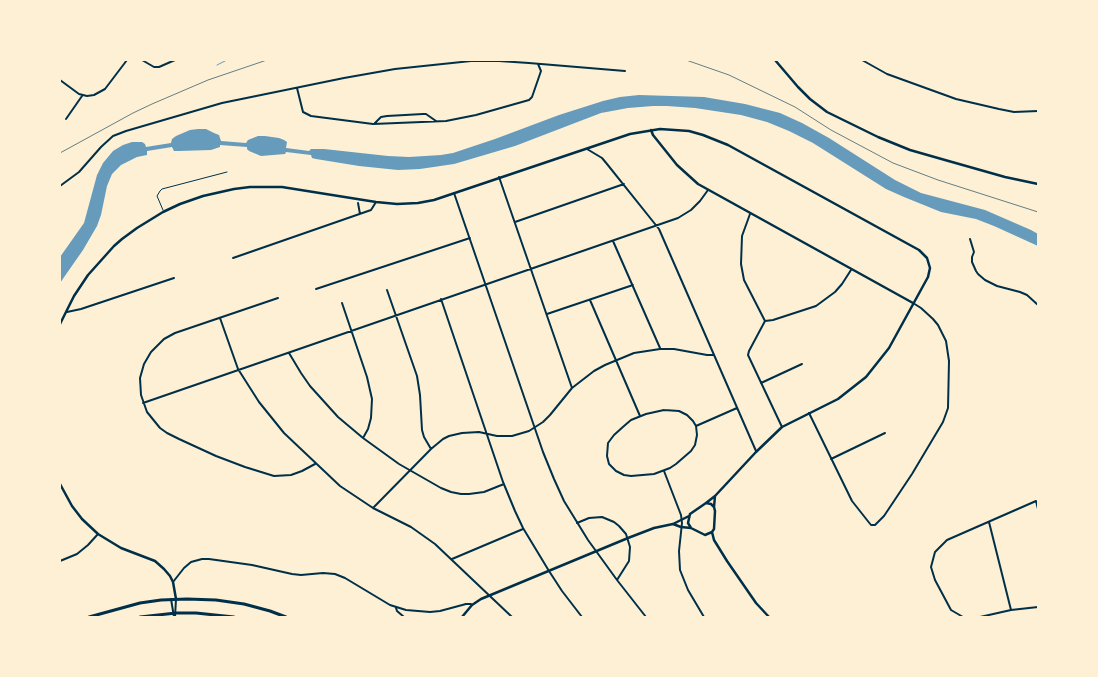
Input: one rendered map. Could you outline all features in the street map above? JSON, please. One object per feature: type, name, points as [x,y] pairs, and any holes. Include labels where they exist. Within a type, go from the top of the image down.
[{"type":"main road","points":[[89,617],[140,603],[171,599],[200,599],[256,607],[286,617]]},
{"type":"main road","points":[[140,617],[196,613],[234,617]]},
{"type":"street","points":[[60,80],[82,96],[94,95],[105,89],[127,60]]},
{"type":"street","points":[[142,60],[154,67],[159,67],[175,60]]},
{"type":"street","points":[[775,60],[798,88],[827,112],[878,137],[927,155],[1005,177],[1038,184]]},
{"type":"street","points":[[862,60],[887,74],[956,99],[999,110],[1014,112],[1038,111]]},
{"type":"street","points":[[60,186],[85,166],[113,136],[215,104],[395,69],[443,64],[483,61],[625,71]]},
{"type":"street","points":[[297,88],[303,112],[310,116],[373,124],[451,120],[529,100],[532,97],[540,74],[541,68],[538,64]]},
{"type":"street","points":[[66,119],[82,96]]},
{"type":"street","points":[[373,124],[384,116],[411,114],[426,114],[436,121]]},
{"type":"street","points":[[60,324],[74,296],[88,275],[114,246],[137,228],[164,212],[203,196],[250,187],[282,187],[376,202],[418,203],[434,200],[623,135],[651,130],[673,129],[689,131],[716,139],[919,250],[925,255],[929,272],[889,348],[866,377],[842,396],[782,427],[715,496],[689,516],[674,524]]},
{"type":"street","points":[[651,130],[677,165],[693,180],[750,214],[921,308],[938,325],[946,341],[949,361],[946,415],[894,503],[875,525],[871,525],[852,501],[809,413]]},
{"type":"street","points":[[586,148],[602,158],[662,234],[756,452]]},
{"type":"street","points":[[500,178],[572,388]]},
{"type":"street","points":[[515,222],[624,184]]},
{"type":"street","points":[[143,403],[678,218],[691,210],[708,190]]},
{"type":"street","points":[[454,193],[554,479],[577,523],[646,617]]},
{"type":"street","points":[[233,258],[360,214],[370,210],[376,202]]},
{"type":"street","points":[[358,203],[360,214]]},
{"type":"street","points":[[750,214],[742,236],[740,264],[744,280],[765,321]]},
{"type":"street","points":[[316,289],[470,238]]},
{"type":"street","points":[[970,238],[974,252],[972,262],[978,274],[997,286],[1020,292],[1038,305]]},
{"type":"street","points":[[614,241],[660,349]]},
{"type":"street","points":[[765,321],[816,306],[835,292],[851,270]]},
{"type":"street","points":[[66,312],[81,310],[174,278]]},
{"type":"street","points":[[547,314],[633,285]]},
{"type":"street","points":[[387,290],[417,376],[422,430],[430,449]]},
{"type":"street","points":[[278,298],[172,335],[155,347],[146,360],[140,378],[140,390],[143,403],[152,420],[167,433],[216,456],[246,468],[274,476],[297,474],[315,464]]},
{"type":"street","points":[[440,299],[515,512],[549,571],[582,617]]},
{"type":"street","points":[[590,300],[640,416]]},
{"type":"street","points":[[342,303],[367,377],[372,399],[371,418],[363,438]]},
{"type":"street","points":[[220,318],[238,369],[284,433],[340,486],[373,508],[423,535],[452,559],[512,617]]},
{"type":"street","points":[[765,321],[748,353],[782,427]]},
{"type":"street","points":[[373,508],[430,449],[443,439],[456,434],[471,432],[512,436],[535,428],[550,415],[572,388],[594,371],[616,360],[634,353],[660,349],[674,349],[714,355]]},
{"type":"street","points":[[288,352],[301,373],[338,417],[384,454],[410,470],[441,488],[460,494],[484,492],[504,484]]},
{"type":"street","points":[[761,383],[802,364]]},
{"type":"street","points":[[696,426],[738,408]]},
{"type":"street","points":[[664,410],[679,411],[690,417],[696,426],[698,435],[691,451],[676,464],[664,471],[646,476],[620,474],[612,468],[608,460],[607,447],[614,435],[640,416],[664,410]]},
{"type":"street","points":[[831,459],[885,433]]},
{"type":"street","points":[[664,471],[682,519],[679,551],[680,570],[688,590],[704,617]]},
{"type":"street","points":[[60,484],[72,506],[82,519],[98,534],[121,548],[155,561],[164,569],[170,576],[175,589],[174,615]]},
{"type":"street","points":[[715,496],[714,529],[712,532],[714,540],[756,603],[769,617]]},
{"type":"street","points":[[963,617],[951,610],[935,580],[931,567],[935,552],[947,540],[1036,501],[1038,509]]},
{"type":"street","points":[[706,503],[714,507]]},
{"type":"street","points":[[689,516],[688,523],[691,528]]},
{"type":"street","points":[[577,523],[588,518],[609,519],[619,526],[628,538],[630,547],[629,561],[617,580]]},
{"type":"street","points":[[989,522],[1011,610]]},
{"type":"street","points":[[462,617],[472,605],[489,595],[654,528],[674,524],[682,525],[705,534],[714,540]]},
{"type":"street","points":[[452,559],[523,528]]},
{"type":"street","points":[[705,534],[712,532]]},
{"type":"street","points":[[60,562],[77,554],[98,534]]},
{"type":"street","points":[[173,582],[187,565],[196,560],[209,558],[292,574],[335,574],[396,608],[416,612],[440,611],[466,604],[472,605]]},
{"type":"street","points":[[174,615],[171,599],[175,589]]},
{"type":"street","points":[[980,617],[1011,610],[1038,607]]},
{"type":"street","points":[[396,608],[404,617]]},
{"type":"lane","points":[[164,212],[157,198],[160,191],[227,172]]},
{"type":"water","points":[[639,95],[704,97],[745,104],[780,113],[829,138],[895,180],[921,193],[985,210],[1031,230],[1038,234],[1038,246],[976,219],[941,212],[886,189],[813,143],[767,122],[741,115],[695,108],[653,106],[601,113],[515,146],[454,164],[420,169],[398,170],[359,166],[316,159],[312,158],[311,155],[286,152],[285,154],[261,156],[249,151],[247,147],[220,145],[220,147],[211,150],[174,151],[172,147],[147,151],[147,155],[137,157],[121,165],[112,174],[97,226],[60,283],[60,257],[84,223],[97,175],[103,163],[113,151],[132,142],[142,142],[146,147],[171,143],[172,139],[176,136],[190,130],[206,129],[219,135],[221,141],[246,143],[248,140],[258,136],[265,136],[284,140],[287,142],[286,148],[309,151],[311,149],[324,149],[409,157],[441,155],[495,139],[603,101]]},
{"type":"waterway","points":[[217,65],[227,60]]},
{"type":"railway","points":[[60,153],[152,104],[208,80],[267,60]]},
{"type":"railway","points":[[686,60],[729,75],[795,107],[831,130],[893,163],[938,180],[1038,212]]}]
